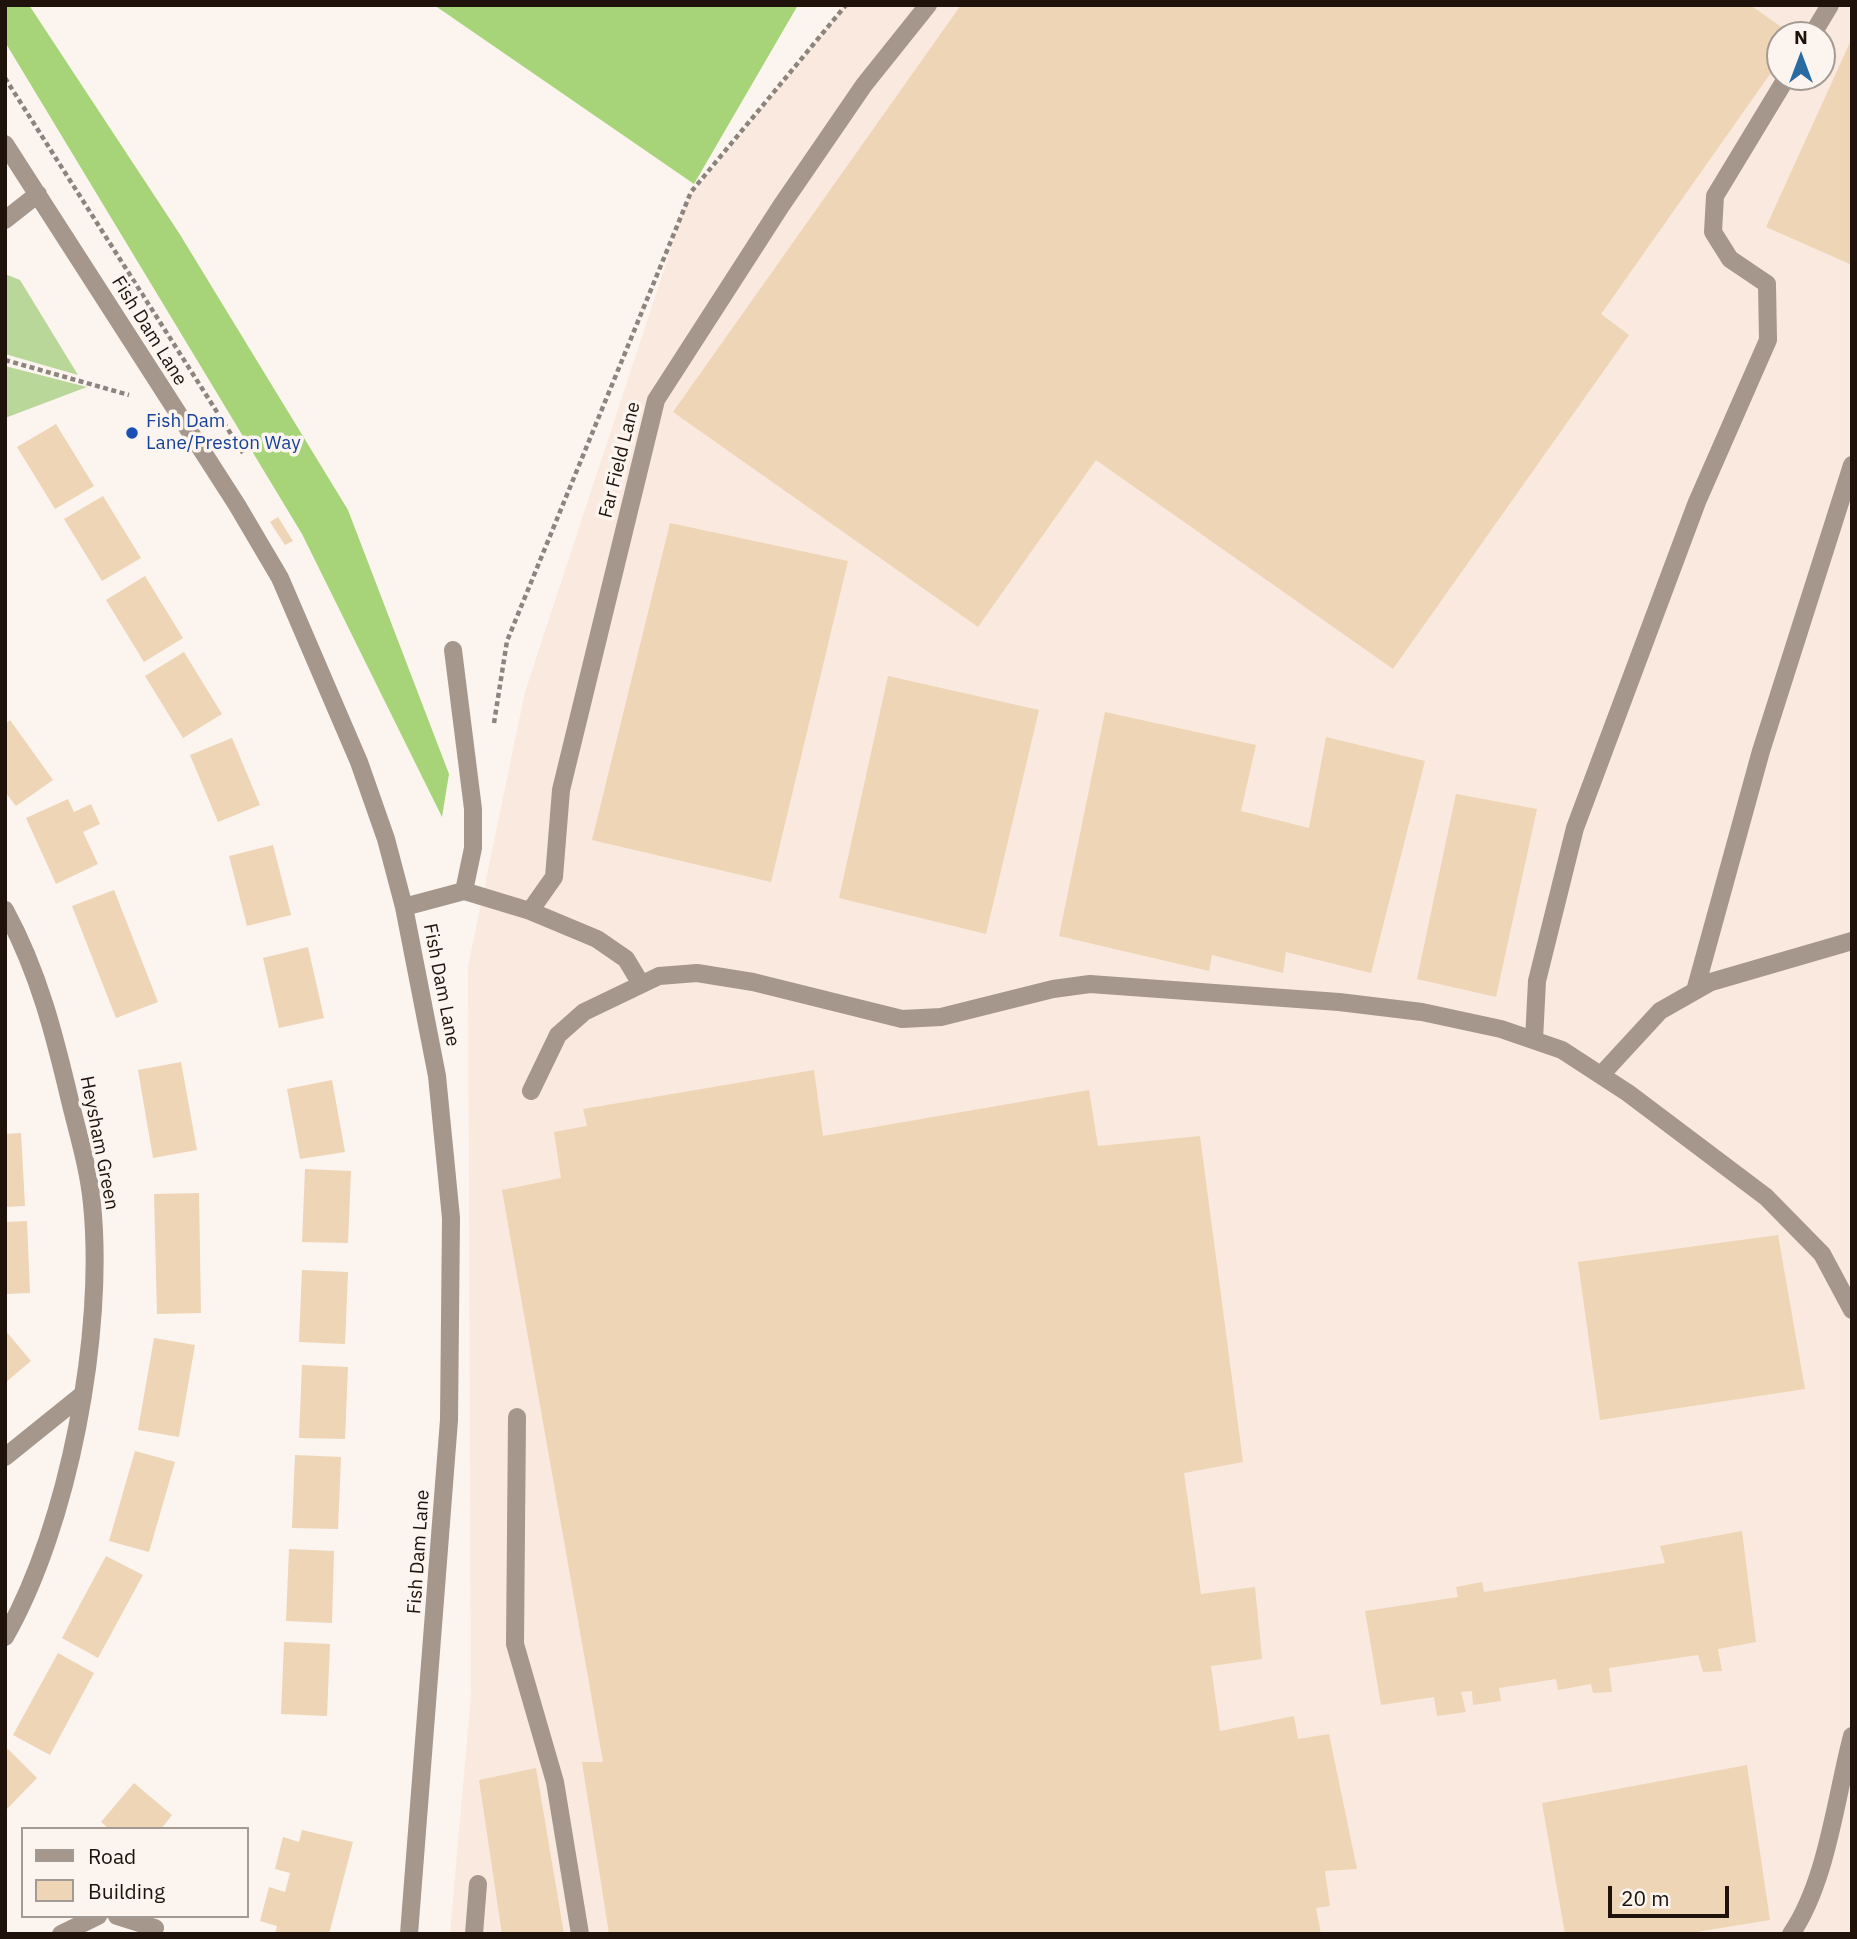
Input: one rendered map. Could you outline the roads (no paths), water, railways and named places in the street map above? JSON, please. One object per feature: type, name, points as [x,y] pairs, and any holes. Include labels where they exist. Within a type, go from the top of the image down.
[{"type":"street","name":"Far Field Lane","points":[[530,911],[554,877],[561,790],[656,400],[849,107],[928,5]]},
{"type":"street","points":[[1820,21],[1830,5]]},
{"type":"street","points":[[1534,1040],[1537,981],[1575,828],[1697,502],[1768,340],[1767,284],[1730,260],[1713,232],[1716,196],[1779,91]]},
{"type":"street","name":"Fish Dam Lane","points":[[5,144],[280,579],[359,762],[386,839],[404,907],[437,1076],[450,1218],[451,1267],[449,1420],[409,1934]]},
{"type":"street","points":[[5,220],[38,194]]},
{"type":"street","points":[[1695,991],[1761,751],[1852,465]]},
{"type":"street","points":[[453,650],[473,809],[473,848],[464,891]]},
{"type":"street","points":[[404,907],[464,891],[530,911],[597,939],[626,959],[641,984]]},
{"type":"street","name":"Heysham Green","points":[[5,910],[24,944],[49,1013],[92,1203],[94,1287],[82,1395],[70,1459],[50,1532],[19,1614],[5,1637]]},
{"type":"street","points":[[1601,1075],[1660,1010],[1711,982],[1852,941]]},
{"type":"street","points":[[531,1091],[558,1035],[584,1012],[659,975],[697,974],[753,982],[819,1001],[902,1019],[941,1017],[1053,989],[1090,984],[1339,1002],[1408,1010],[1501,1029],[1534,1040],[1562,1050],[1601,1075],[1766,1197],[1822,1254],[1852,1310]]},
{"type":"street","points":[[5,1457],[82,1395]]},
{"type":"street","points":[[517,1417],[515,1644],[555,1782],[580,1934]]},
{"type":"street","points":[[5,1598],[19,1614]]},
{"type":"street","points":[[1791,1934],[1802,1918],[1831,1830],[1852,1736]]},
{"type":"street","points":[[474,1934],[478,1884]]},
{"type":"street","points":[[61,1934],[94,1918]]},
{"type":"street","points":[[123,1918],[155,1928]]},
{"type":"place","name":"Fish Dam Lane/Preston Way","points":[[132,433]]}]
